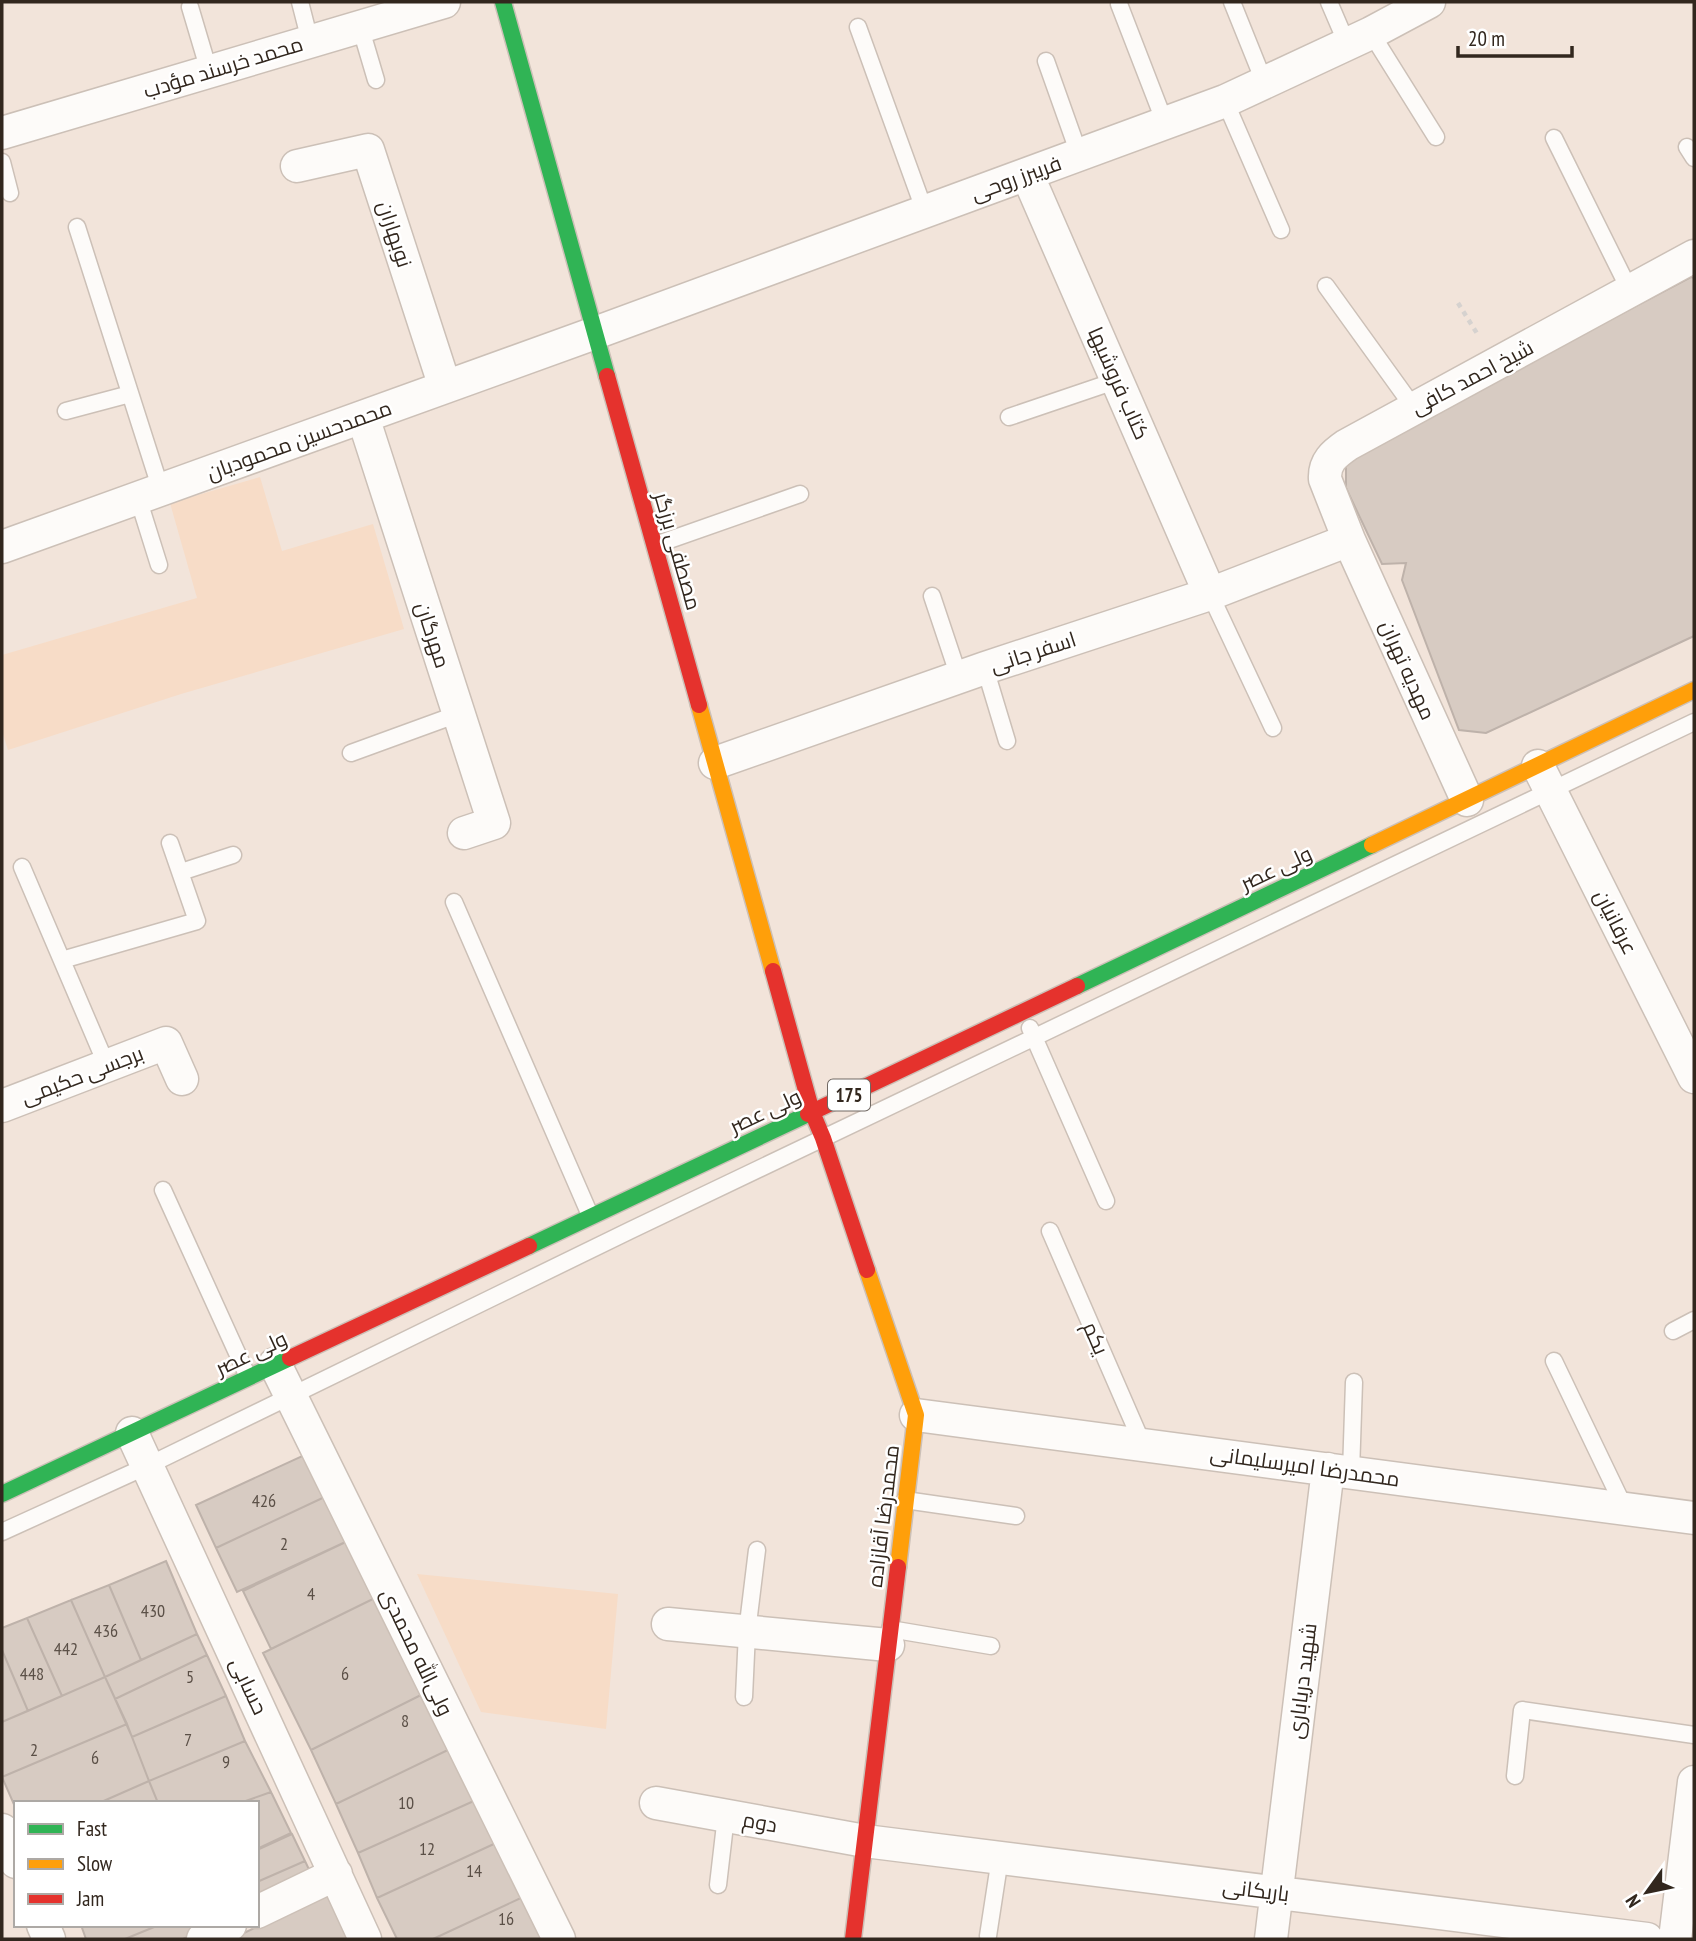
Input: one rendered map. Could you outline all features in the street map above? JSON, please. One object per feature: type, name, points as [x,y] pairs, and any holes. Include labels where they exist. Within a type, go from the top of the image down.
[{"type":"street","name":"محمد خرسند مؤدب","points":[[2,133],[444,2]]},
{"type":"street","name":"مصطفی برزگر","points":[[503,2],[813,1112]]},
{"type":"street","name":"فریبرز روحی","points":[[595,333],[1225,101],[1359,39],[1429,2]]},
{"type":"street","name":"نوبهاران","points":[[297,166],[368,150],[445,387]]},
{"type":"street","name":"کتاب فروشیها","points":[[1027,174],[1210,594]]},
{"type":"street","name":"شیخ احمد کافی","points":[[1349,540],[1325,479],[1324,468],[1338,452],[1694,256]]},
{"type":"street","name":"محمدحسین محمودیان","points":[[2,547],[595,333]]},
{"type":"street","name":"مهرگان","points":[[363,417],[494,823],[464,833]]},
{"type":"street","name":"اسفر جانی","points":[[715,762],[1210,594],[1349,540]]},
{"type":"street","name":"مهدیه تهران","points":[[1349,540],[1467,800]]},
{"type":"street","name":"ولی عصر","points":[[2,1494],[1467,800],[1544,778],[1694,690]]},
{"type":"street","name":"عرفانیان","points":[[1544,778],[1694,1077]]},
{"type":"street","name":"برجسی حکیمی","points":[[2,1106],[166,1043],[182,1079]]},
{"type":"street","name":"محمدرضا آقازاده","points":[[813,1112],[916,1415],[853,1939]]},
{"type":"street","name":"ولی‌الله محمدی","points":[[261,1371],[290,1396],[559,1939]]},
{"type":"street","name":"محمدرضا امیرسلیمانی","points":[[916,1415],[1694,1517]]},
{"type":"street","name":"حسابی","points":[[132,1433],[365,1939]]},
{"type":"street","name":"شهید دریاباری","points":[[1271,1939],[1340,1471]]},
{"type":"street","points":[[667,1624],[747,1632],[889,1637]]},
{"type":"street","points":[[1675,1939],[1689,1866],[1694,1782]]},
{"type":"street","name":"دوم","points":[[656,1803],[865,1841]]},
{"type":"street","points":[[2,1830],[14,1857]]},
{"type":"street","name":"باریکانی","points":[[865,1841],[1276,1893],[1521,1931],[1647,1939]]},
{"type":"street","points":[[259,1911],[336,1874]]},
{"type":"street","points":[[203,1939],[226,1927]]},
{"type":"lane","points":[[300,2],[310,41]]},
{"type":"lane","points":[[1232,2],[1265,84]]},
{"type":"lane","points":[[1329,2],[1436,137]]},
{"type":"lane","points":[[1119,4],[1165,123]]},
{"type":"lane","points":[[190,8],[209,71]]},
{"type":"lane","points":[[360,26],[376,80]]},
{"type":"lane","points":[[858,27],[925,212]]},
{"type":"lane","points":[[1046,61],[1079,154]]},
{"type":"lane","points":[[1225,101],[1281,230]]},
{"type":"lane","points":[[1554,138],[1630,291]]},
{"type":"lane","points":[[2,162],[10,193]]},
{"type":"lane","points":[[77,227],[130,394],[159,565]]},
{"type":"lane","points":[[1326,286],[1414,408]]},
{"type":"lane","points":[[1009,417],[1118,380]]},
{"type":"lane","points":[[66,411],[130,394]]},
{"type":"lane","points":[[654,545],[800,494]]},
{"type":"lane","points":[[1210,594],[1273,728]]},
{"type":"lane","points":[[932,596],[1007,741]]},
{"type":"lane","points":[[351,752],[458,714]]},
{"type":"lane","points":[[2,1532],[147,1466],[1034,1038],[1544,778],[1694,722]]},
{"type":"lane","points":[[62,960],[197,921],[170,843]]},
{"type":"lane","points":[[181,872],[233,855]]},
{"type":"lane","points":[[22,867],[107,1066]]},
{"type":"lane","points":[[454,902],[590,1215]]},
{"type":"lane","points":[[1022,1012],[1106,1202]]},
{"type":"lane","points":[[163,1190],[261,1371]]},
{"type":"lane","name":"یکم","points":[[1050,1231],[1143,1445]]},
{"type":"lane","points":[[1673,1331],[1694,1320]]},
{"type":"lane","points":[[1554,1361],[1625,1509]]},
{"type":"lane","points":[[1340,1471],[1354,1382]]},
{"type":"lane","points":[[905,1500],[1016,1516]]},
{"type":"lane","points":[[744,1696],[747,1632],[757,1550]]},
{"type":"lane","points":[[889,1637],[991,1646]]},
{"type":"lane","points":[[1515,1776],[1522,1710],[1694,1735]]},
{"type":"lane","points":[[718,1885],[726,1816]]},
{"type":"lane","points":[[988,1936],[1000,1858]]},
{"type":"shaded area","points":[[260,477],[282,551],[373,524],[404,629],[181,694],[8,750],[2,731],[2,655],[197,598],[170,503]]},
{"type":"shaded area","points":[[417,1574],[618,1594],[606,1729],[481,1712]]},
{"type":"building","points":[[1691,277],[1694,278],[1694,636],[1486,733],[1459,730],[1402,580],[1406,563],[1382,564],[1346,488],[1346,464],[1362,450]]},
{"type":"building","points":[[311,1452],[331,1494],[216,1548],[196,1505]]},
{"type":"building","points":[[331,1494],[352,1539],[237,1592],[216,1548]]},
{"type":"building","points":[[352,1539],[379,1596],[271,1649],[243,1591]]},
{"type":"building","points":[[166,1561],[197,1634],[141,1660],[109,1585]]},
{"type":"building","points":[[109,1585],[141,1660],[105,1677],[71,1600]]},
{"type":"building","points":[[379,1596],[427,1692],[311,1750],[263,1653]]},
{"type":"building","points":[[71,1600],[105,1677],[62,1696],[27,1618]]},
{"type":"building","points":[[27,1618],[62,1696],[28,1711],[2,1650],[2,1628]]},
{"type":"building","points":[[197,1634],[207,1655],[115,1699],[105,1677]]},
{"type":"building","points":[[2,1650],[28,1711],[2,1722]]},
{"type":"building","points":[[207,1655],[226,1696],[132,1737],[115,1699]]},
{"type":"building","points":[[105,1677],[127,1724],[2,1777],[2,1722]]},
{"type":"building","points":[[427,1692],[452,1748],[336,1804],[311,1750]]},
{"type":"building","points":[[226,1696],[245,1741],[149,1781],[132,1737]]},
{"type":"building","points":[[127,1724],[149,1781],[104,1801],[14,1801],[14,1804],[2,1777]]},
{"type":"building","points":[[245,1741],[271,1792],[246,1801],[157,1801],[149,1781]]},
{"type":"building","points":[[452,1748],[476,1800],[358,1853],[336,1804]]},
{"type":"building","points":[[149,1781],[157,1801],[104,1801]]},
{"type":"building","points":[[271,1792],[291,1833],[259,1848],[259,1801],[246,1801]]},
{"type":"building","points":[[476,1800],[496,1843],[377,1898],[358,1853]]},
{"type":"building","points":[[292,1834],[305,1861],[259,1881],[259,1849]]},
{"type":"building","points":[[496,1843],[523,1897],[433,1939],[397,1939],[377,1898]]},
{"type":"building","points":[[305,1861],[313,1878],[259,1904],[259,1881]]},
{"type":"building","points":[[327,1894],[348,1939],[231,1939]]},
{"type":"building","points":[[523,1897],[543,1938],[433,1939]]},
{"type":"building","points":[[82,1927],[154,1927],[125,1939],[86,1939]]},
{"type":"building","points":[[154,1927],[211,1928],[183,1939],[125,1939]]},
{"type":"traffic: fast","points":[[503,2],[607,376]]},
{"type":"traffic: fast","points":[[1077,986],[1372,845]]},
{"type":"traffic: fast","points":[[529,1246],[808,1114]]},
{"type":"traffic: fast","points":[[2,1494],[290,1358]]},
{"type":"traffic: slow","points":[[1372,845],[1694,690]]},
{"type":"traffic: slow","points":[[699,705],[773,971]]},
{"type":"traffic: slow","points":[[867,1270],[916,1415],[898,1567]]},
{"type":"traffic: jam","points":[[607,376],[699,705]]},
{"type":"traffic: jam","points":[[773,971],[812,1112],[867,1270]]},
{"type":"traffic: jam","points":[[808,1114],[1077,986]]},
{"type":"traffic: jam","points":[[290,1358],[529,1246]]},
{"type":"traffic: jam","points":[[853,1939],[898,1567]]}]
